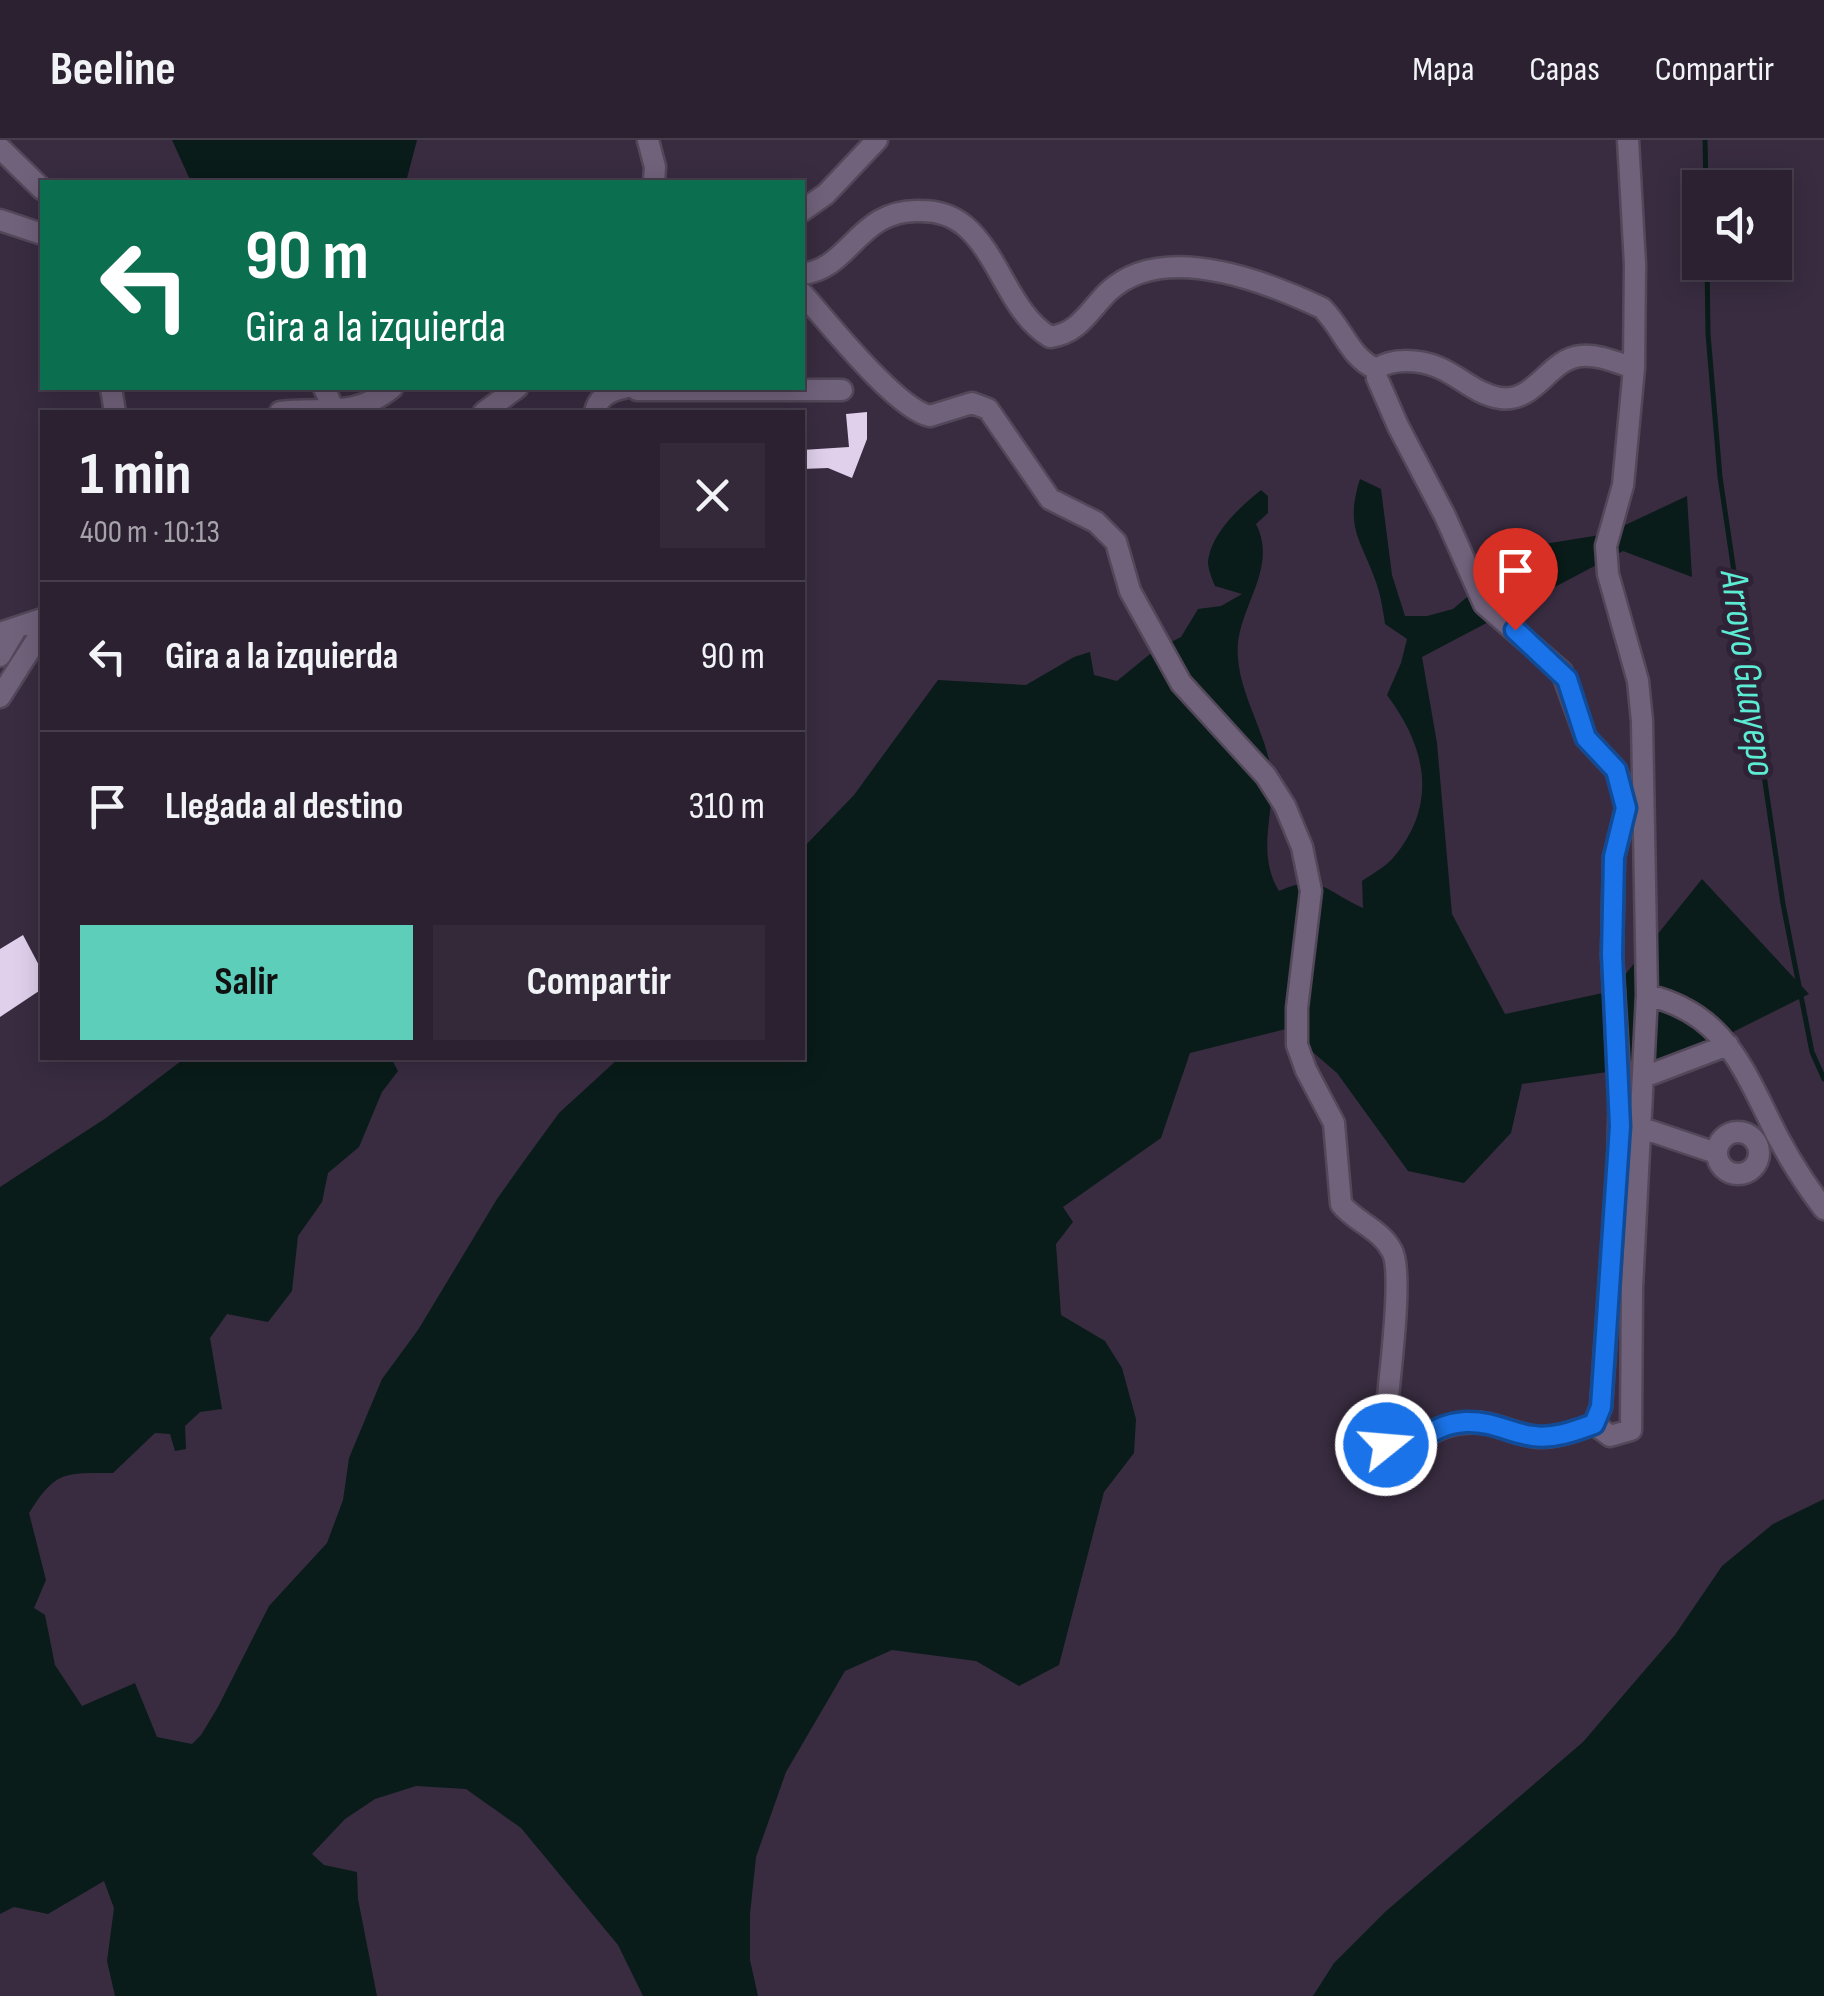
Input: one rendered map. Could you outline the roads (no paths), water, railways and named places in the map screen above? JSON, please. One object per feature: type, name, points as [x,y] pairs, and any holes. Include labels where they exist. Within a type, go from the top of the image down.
[{"type":"street","points":[[648,140],[654,180]]},
{"type":"street","points":[[805,209],[826,194],[876,140]]},
{"type":"street","points":[[1594,1424],[1610,1436],[1631,1430],[1632,1288],[1647,995],[1640,700],[1608,574],[1606,546],[1623,485],[1634,368],[1635,264],[1628,140]]},
{"type":"street","points":[[0,148],[40,187]]},
{"type":"street","points":[[805,274],[816,272],[831,262],[863,231],[888,214],[939,213],[968,229],[1033,323],[1050,337],[1074,330],[1110,290],[1128,278],[1152,270],[1200,266],[1322,308],[1335,321],[1356,358],[1376,369]]},
{"type":"street","points":[[0,220],[40,233]]},
{"type":"street","points":[[805,296],[857,355],[902,400],[922,414],[930,416],[972,403],[988,409],[1050,499],[1096,522],[1116,542],[1130,591],[1182,683],[1266,776],[1285,806],[1302,847],[1312,907],[1297,1008],[1297,1044],[1334,1124],[1341,1204],[1382,1236],[1396,1259],[1398,1286],[1384,1438],[1389,1452],[1402,1450],[1442,1425],[1491,1422],[1531,1436],[1554,1436],[1594,1424]]},
{"type":"street","points":[[1594,1424],[1602,1399],[1618,1164],[1620,1088],[1612,955],[1614,857],[1626,808],[1624,795],[1616,770],[1586,738],[1562,672],[1490,611],[1469,576],[1445,516],[1376,378],[1376,369],[1400,361],[1435,364],[1496,398],[1510,398],[1522,395],[1561,361],[1572,358],[1595,357],[1634,368]]},
{"type":"street","points":[[352,410],[388,390]]},
{"type":"street","points":[[487,410],[513,390]]},
{"type":"street","points":[[597,399],[623,390]]},
{"type":"street","points":[[634,390],[648,396],[655,410]]},
{"type":"street","points":[[805,390],[842,390]]},
{"type":"street","points":[[296,410],[334,410]]},
{"type":"street","points":[[0,656],[8,631],[40,621]]},
{"type":"street","points":[[0,697],[40,634]]},
{"type":"street","points":[[1647,995],[1671,1001],[1691,1012],[1728,1045],[1752,1081],[1786,1151],[1824,1210]]},
{"type":"street","points":[[1644,1077],[1728,1045]]},
{"type":"street","points":[[1642,1128],[1716,1153]]},
{"type":"waterway","name":"Arroyo Guayepo","points":[[1705,140],[1706,170]]},
{"type":"waterway","name":"Arroyo Guayepo","points":[[1707,280],[1720,477],[1783,904],[1812,1052],[1824,1079]]}]
